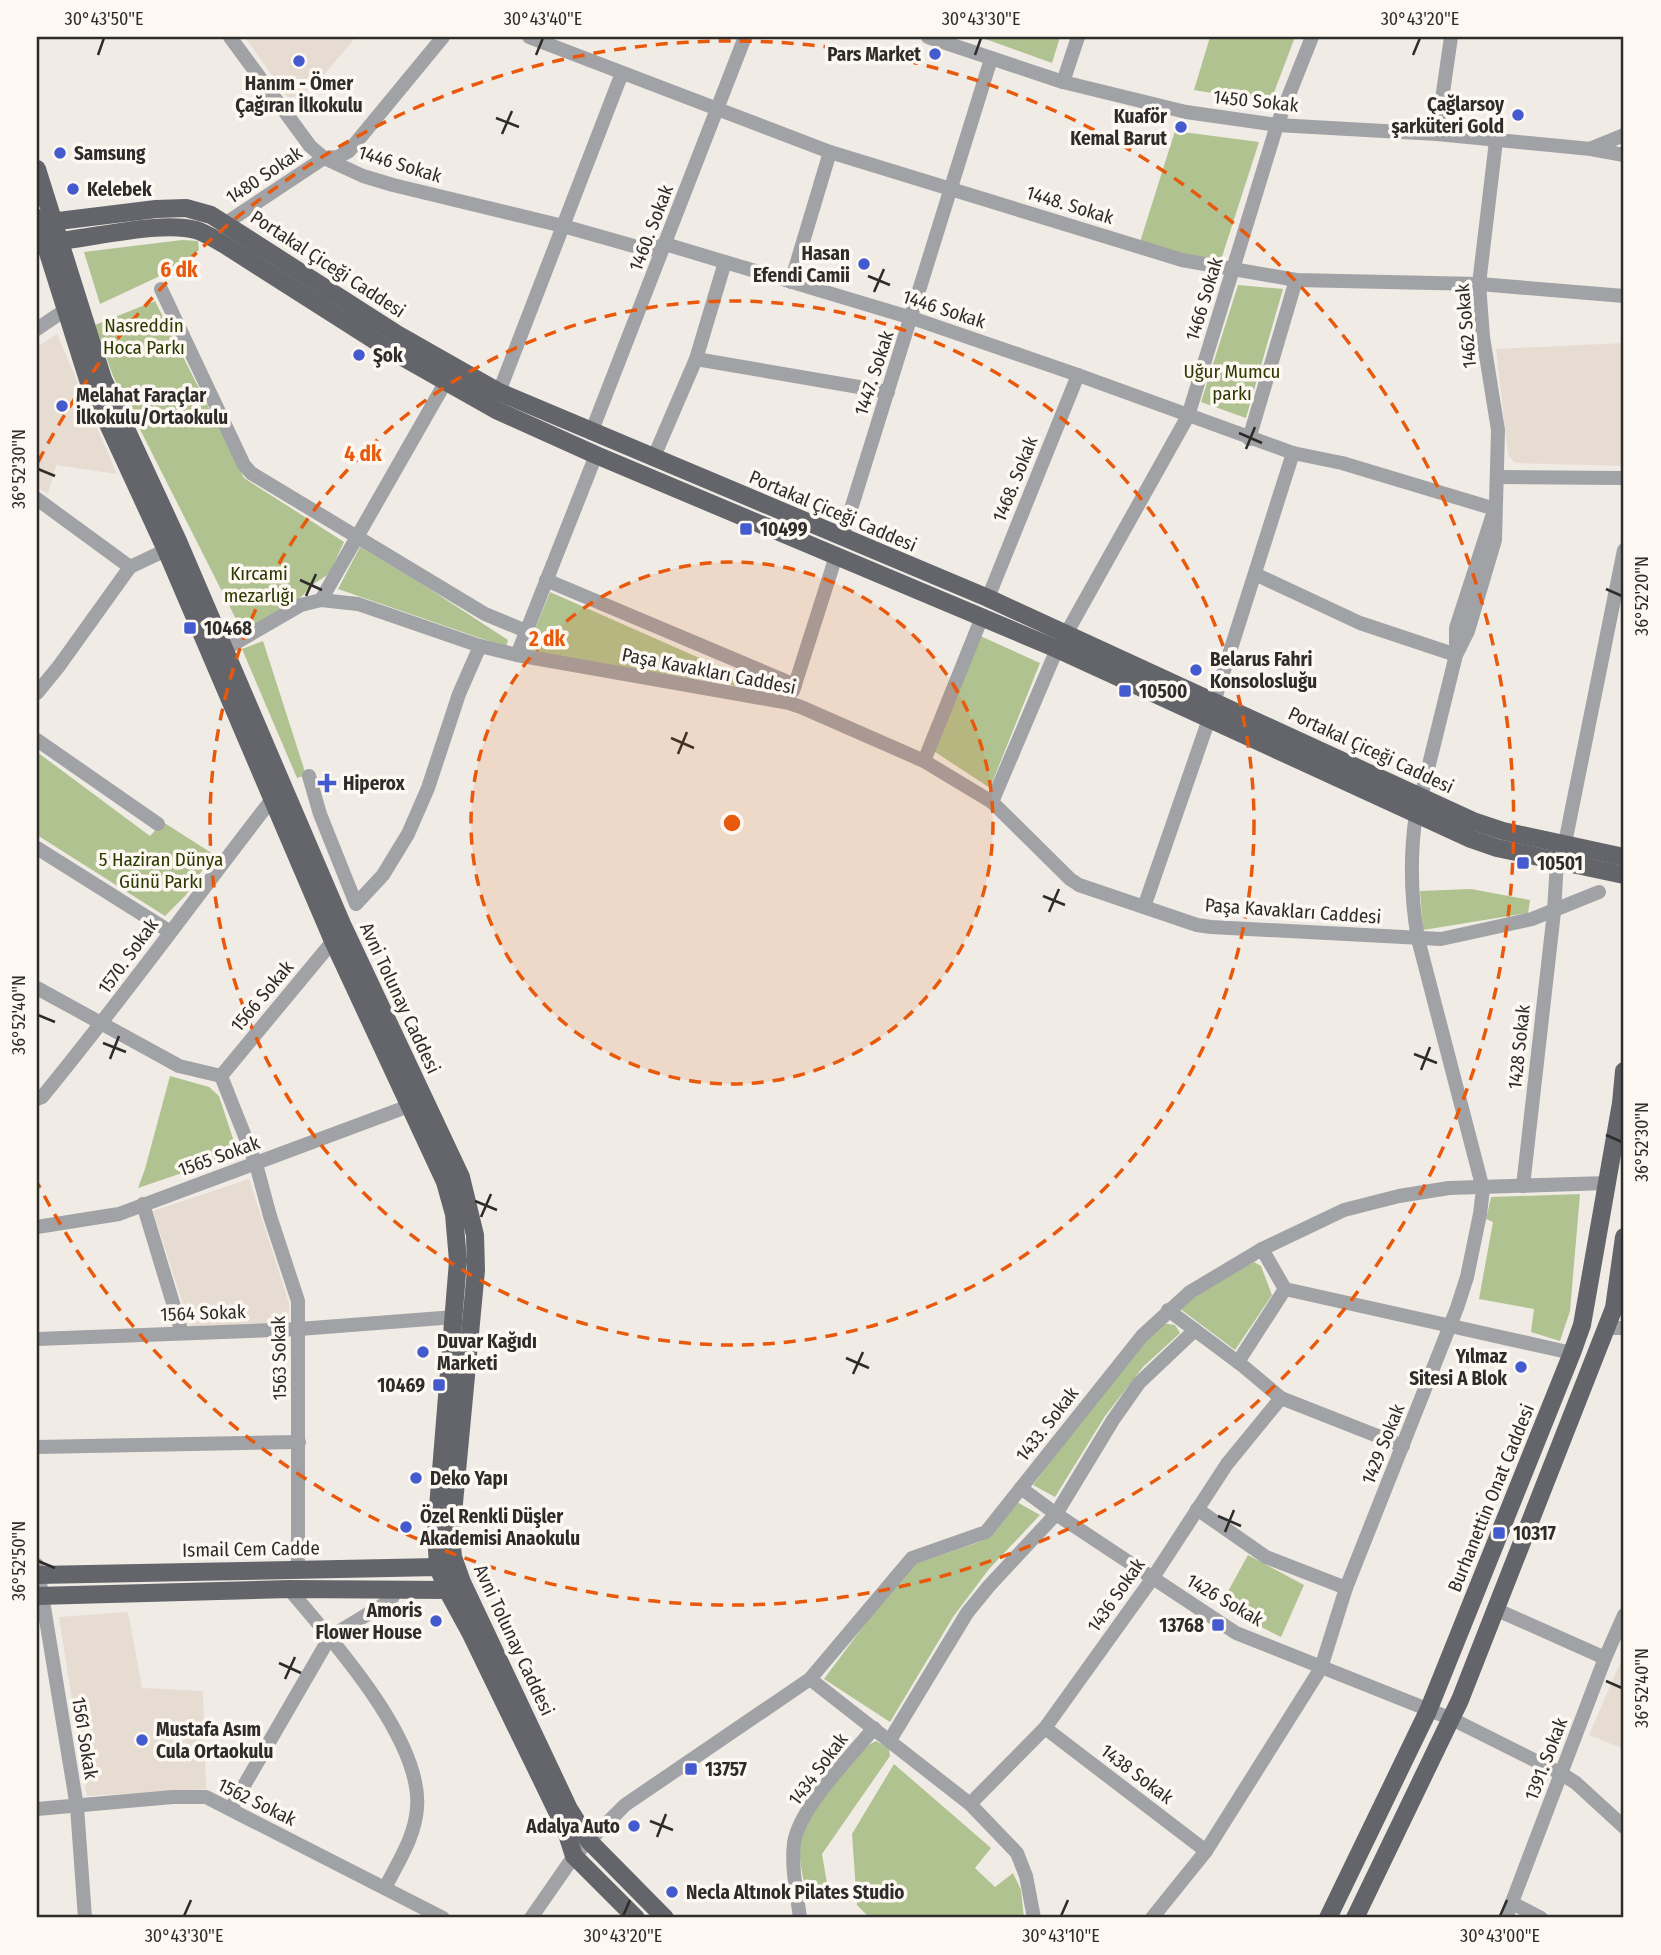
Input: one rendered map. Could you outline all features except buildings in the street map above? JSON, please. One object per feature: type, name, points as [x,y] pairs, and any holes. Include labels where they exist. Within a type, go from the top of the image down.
[{"type":"main road","name":"Avni Tolunay Caddesi","points":[[37,169],[41,221],[57,284],[89,383],[166,550],[333,941],[446,1182],[454,1214],[458,1262],[436,1532],[438,1567]]},
{"type":"main road","name":"Portakal Çiceği Caddesi","points":[[41,221],[156,209],[186,208],[211,215],[407,340],[499,393],[988,598],[1062,642],[1209,719],[1419,805],[1503,831],[1565,843],[1620,865]]},
{"type":"main road","name":"Portakal Çiceği Caddesi","points":[[47,243],[160,229],[197,230],[445,383],[496,410],[596,455],[982,617],[1062,642],[1214,702],[1419,805],[1484,844],[1557,861],[1620,865]]},
{"type":"main road","name":"Avni Tolunay Caddesi","points":[[47,243],[103,379],[178,541],[342,924],[461,1177],[475,1235],[476,1270],[451,1535],[454,1586],[471,1634],[565,1828],[574,1856]]},
{"type":"main road","points":[[37,261],[57,284]]},
{"type":"main road","name":"Burhanettin Onat Caddesi","points":[[1328,1918],[1428,1711],[1582,1325],[1607,1183],[1623,1112],[1624,1071]]},
{"type":"main road","points":[[1354,1918],[1452,1719],[1615,1328],[1614,1308],[1624,1237]]},
{"type":"main road","points":[[411,1567],[430,1549],[436,1532]]},
{"type":"main road","points":[[39,1596],[289,1589],[396,1590],[454,1586],[452,1572],[438,1567]]},
{"type":"main road","name":"Ismail Cem Cadde","points":[[37,1572],[438,1567]]},
{"type":"main road","name":"Avni Tolunay Caddesi","points":[[454,1586],[569,1809],[589,1841],[665,1918]]},
{"type":"main road","points":[[574,1856],[636,1918]]},
{"type":"street","name":"1446 Sokak","points":[[230,37],[310,146],[324,158],[363,176],[564,226],[648,250],[665,244],[912,318],[1293,453],[1342,463],[1495,509]]},
{"type":"street","name":"1480 Sokak","points":[[226,223],[324,158],[338,157],[349,151],[443,37]]},
{"type":"street","name":"1448. Sokak","points":[[529,37],[830,152],[1182,260],[1296,280],[1479,284],[1624,296]]},
{"type":"street","name":"1460. Sokak","points":[[592,433],[745,37]]},
{"type":"street","name":"1450 Sokak","points":[[928,37],[1063,82],[1186,113],[1277,125],[1437,134],[1591,149],[1624,155]]},
{"type":"street","points":[[1063,82],[1078,37]]},
{"type":"street","name":"1466 Sokak","points":[[992,802],[1062,642],[1188,416],[1277,125],[1312,37]]},
{"type":"street","points":[[1437,134],[1451,37]]},
{"type":"street","name":"1447. Sokak","points":[[842,538],[991,59]]},
{"type":"street","points":[[499,393],[622,73]]},
{"type":"street","name":"1450 Sokak","points":[[1591,149],[1624,135]]},
{"type":"street","name":"1462 Sokak","points":[[1418,939],[1414,918],[1413,833],[1456,655],[1457,628],[1495,509],[1498,430],[1483,337],[1479,284],[1496,141]]},
{"type":"street","points":[[791,282],[830,152]]},
{"type":"street","points":[[653,459],[695,359],[725,262]]},
{"type":"street","points":[[1250,439],[1296,280]]},
{"type":"street","points":[[161,289],[244,465],[251,473],[485,614],[526,631]]},
{"type":"street","points":[[37,329],[65,310]]},
{"type":"street","points":[[695,359],[888,392]]},
{"type":"street","name":"1468. Sokak","points":[[988,598],[1078,375]]},
{"type":"street","points":[[321,600],[445,383]]},
{"type":"street","points":[[1214,702],[1293,453]]},
{"type":"street","points":[[517,655],[596,455]]},
{"type":"street","points":[[1497,477],[1624,478]]},
{"type":"street","points":[[37,499],[130,567]]},
{"type":"street","points":[[37,693],[130,567],[166,550]]},
{"type":"street","points":[[1565,843],[1624,550]]},
{"type":"street","points":[[789,703],[836,556]]},
{"type":"street","points":[[1255,575],[1360,623],[1456,655]]},
{"type":"street","points":[[546,580],[795,684]]},
{"type":"street","name":"Paşa Kavakları Caddesi","points":[[225,649],[301,605],[321,600],[358,604],[480,646],[517,655],[789,703],[924,761],[992,802],[1079,885],[1211,927],[1441,939],[1532,919],[1599,892]]},
{"type":"street","points":[[924,761],[982,617]]},
{"type":"street","points":[[309,776],[320,814],[356,905],[383,875],[408,834],[428,788],[459,694],[480,646]]},
{"type":"street","points":[[1144,906],[1209,719]]},
{"type":"street","points":[[37,740],[158,824]]},
{"type":"street","name":"1570. Sokak","points":[[37,1099],[42,1097],[103,1023],[169,931],[272,798]]},
{"type":"street","points":[[37,848],[169,931]]},
{"type":"street","name":"1428 Sokak","points":[[1523,1186],[1554,912],[1557,861]]},
{"type":"street","name":"1429 Sokak","points":[[1152,1918],[1206,1851],[1321,1668],[1346,1588],[1451,1325],[1467,1277],[1483,1189],[1418,939]]},
{"type":"street","name":"1566 Sokak","points":[[221,1076],[333,941]]},
{"type":"street","points":[[37,988],[179,1066],[221,1076]]},
{"type":"street","name":"1563 Sokak","points":[[221,1076],[256,1164],[298,1301],[298,1569]]},
{"type":"street","name":"1565 Sokak","points":[[37,1227],[119,1214],[410,1106]]},
{"type":"street","name":"1433. Sokak","points":[[589,1841],[625,1805],[810,1679],[912,1558],[986,1532],[1142,1336],[1168,1310],[1213,1276],[1344,1210],[1399,1196],[1449,1188],[1607,1183]]},
{"type":"street","points":[[143,1203],[182,1333]]},
{"type":"street","points":[[1262,1249],[1285,1289],[1572,1353]]},
{"type":"street","points":[[1238,1362],[1285,1289]]},
{"type":"street","points":[[1168,1310],[1281,1398],[1403,1446]]},
{"type":"street","name":"1564 Sokak","points":[[37,1339],[299,1329],[455,1317]]},
{"type":"street","points":[[890,1740],[967,1613],[1056,1514],[1113,1420],[1139,1383],[1195,1330]]},
{"type":"street","name":"1436 Sokak","points":[[970,1804],[1045,1728],[1152,1579],[1227,1464],[1281,1398]]},
{"type":"street","points":[[37,1447],[299,1442]]},
{"type":"street","name":"1426 Sokak","points":[[1021,1488],[1152,1579],[1236,1633],[1452,1719],[1562,1774],[1576,1783],[1624,1827]]},
{"type":"street","points":[[1197,1509],[1266,1557],[1346,1588]]},
{"type":"street","name":"1561 Sokak","points":[[37,1572],[77,1807],[85,1918]]},
{"type":"street","points":[[289,1589],[365,1680],[401,1742],[412,1770],[418,1806],[413,1832],[385,1888]]},
{"type":"street","points":[[231,1808],[330,1637],[391,1601],[396,1590]]},
{"type":"street","points":[[1496,1609],[1605,1658]]},
{"type":"street","name":"1391. Sokak","points":[[1506,1918],[1605,1658],[1624,1615]]},
{"type":"street","points":[[810,1679],[970,1804],[1017,1853],[1026,1877],[1034,1918]]},
{"type":"street","name":"1434 Sokak","points":[[800,1918],[794,1864],[797,1830],[822,1791],[874,1728]]},
{"type":"street","name":"1438 Sokak","points":[[1045,1728],[1206,1851]]},
{"type":"street","name":"1562 Sokak","points":[[37,1809],[173,1797],[206,1797],[443,1918]]},
{"type":"street","points":[[531,1918],[574,1856],[589,1841]]},
{"type":"street","points":[[1512,1903],[1541,1918]]},
{"type":"shaded area","name":"Hanım - Ömer Çağıran İlkokulu","points":[[245,37],[356,37],[315,85],[289,100]]},
{"type":"shaded area","name":"Melahat Faraçlar İlkokulu/Ortaokulu","points":[[57,334],[117,474],[56,465],[48,494],[37,487],[37,347]]},
{"type":"shaded area","points":[[1624,343],[1624,466],[1516,463],[1512,460],[1508,454],[1496,349]]},
{"type":"shaded area","points":[[249,1179],[289,1303],[289,1324],[190,1326],[153,1211]]},
{"type":"shaded area","name":"Mustafa Asım Cula Ortaokulu","points":[[128,1612],[142,1688],[203,1691],[206,1789],[87,1796],[59,1617]]},
{"type":"shaded area","points":[[1624,1654],[1624,1749],[1589,1735]]},
{"type":"green space","points":[[980,37],[1060,37],[1052,63]]},
{"type":"green space","points":[[1210,37],[1295,37],[1270,103],[1194,90]]},
{"type":"green space","points":[[1175,131],[1259,142],[1220,263],[1140,242]]},
{"type":"green space","points":[[182,240],[198,241],[199,250],[175,269],[100,304],[84,252]]},
{"type":"green space","name":"Uğur Mumcu parkı","points":[[1238,285],[1283,289],[1246,418],[1201,402]]},
{"type":"green space","points":[[155,301],[244,478],[344,542],[329,574],[315,583],[291,607],[242,631],[113,376],[95,325]]},
{"type":"green space","points":[[360,547],[508,640],[506,647],[338,589]]},
{"type":"green space","points":[[550,592],[779,693],[526,651]]},
{"type":"green space","points":[[978,635],[1040,663],[990,788],[932,750]]},
{"type":"green space","points":[[263,641],[306,775],[297,778],[242,649]]},
{"type":"green space","name":"5 Haziran Dünya Günü Parkı","points":[[37,752],[150,836],[163,822],[213,854],[186,895],[165,916],[37,835]]},
{"type":"green space","points":[[1471,889],[1530,900],[1528,913],[1423,930],[1420,891]]},
{"type":"green space","points":[[170,1076],[209,1087],[219,1096],[238,1154],[138,1188],[145,1169]]},
{"type":"green space","points":[[1580,1194],[1570,1311],[1560,1341],[1531,1332],[1534,1309],[1479,1299],[1493,1222],[1486,1219],[1491,1197]]},
{"type":"green space","points":[[1254,1262],[1261,1266],[1272,1295],[1235,1350],[1179,1308],[1187,1298]]},
{"type":"green space","points":[[1162,1323],[1175,1325],[1180,1333],[1143,1367],[1105,1416],[1055,1497],[1033,1485],[1148,1331]]},
{"type":"green space","points":[[1015,1501],[1040,1515],[989,1569],[953,1617],[890,1722],[824,1679],[903,1573],[915,1564],[982,1541]]},
{"type":"green space","points":[[1248,1555],[1304,1585],[1281,1637],[1220,1606]]},
{"type":"green space","points":[[876,1741],[889,1748],[890,1756],[822,1854],[829,1895],[809,1900],[800,1860],[803,1828],[815,1808],[857,1756]]},
{"type":"green space","points":[[894,1764],[991,1848],[975,1868],[995,1887],[1013,1873],[1021,1890],[1024,1918],[870,1918],[857,1905],[852,1834]]},
{"type":"place","name":"Pars Market","points":[[935,54]]},
{"type":"place","name":"Hanım - Ömer Çağıran İlkokulu","points":[[299,61]]},
{"type":"place","name":"Çağlarsoy şarküteri Gold","points":[[1518,115]]},
{"type":"place","name":"Kuaför Kemal Barut","points":[[1181,127]]},
{"type":"place","name":"Samsung","points":[[60,153]]},
{"type":"place","name":"Kelebek","points":[[73,189]]},
{"type":"place","name":"Hasan Efendi Camii","points":[[864,264]]},
{"type":"place","name":"Şok","points":[[359,355]]},
{"type":"place","name":"Melahat Faraçlar İlkokulu/Ortaokulu","points":[[62,406]]},
{"type":"place","name":"10499","points":[[746,529]]},
{"type":"place","name":"10468","points":[[190,628]]},
{"type":"place","name":"Belarus Fahri Konsolosluğu","points":[[1196,670]]},
{"type":"place","name":"10500","points":[[1125,691]]},
{"type":"place","name":"Hiperox","points":[[327,783]]},
{"type":"place","name":"10501","points":[[1523,863]]},
{"type":"place","name":"Duvar Kağıdı Marketi","points":[[423,1352]]},
{"type":"place","name":"Yılmaz Sitesi A Blok","points":[[1521,1367]]},
{"type":"place","name":"10469","points":[[439,1385]]},
{"type":"place","name":"Deko Yapı","points":[[416,1478]]},
{"type":"place","name":"Özel Renkli Düşler Akademisi Anaokulu","points":[[406,1527]]},
{"type":"place","name":"10317","points":[[1499,1533]]},
{"type":"place","name":"Amoris Flower House","points":[[436,1621]]},
{"type":"place","name":"13768","points":[[1218,1625]]},
{"type":"place","name":"Mustafa Asım Cula Ortaokulu","points":[[142,1740]]},
{"type":"place","name":"13757","points":[[691,1769]]},
{"type":"place","name":"Adalya Auto","points":[[634,1826]]},
{"type":"place","name":"Necla Altınok Pilates Studio","points":[[672,1892]]},
{"type":"park label","name":"Nasreddin Hoca Parkı","points":[[144,336]]},
{"type":"park label","name":"Kırcami mezarlığı","points":[[259,584]]}]
